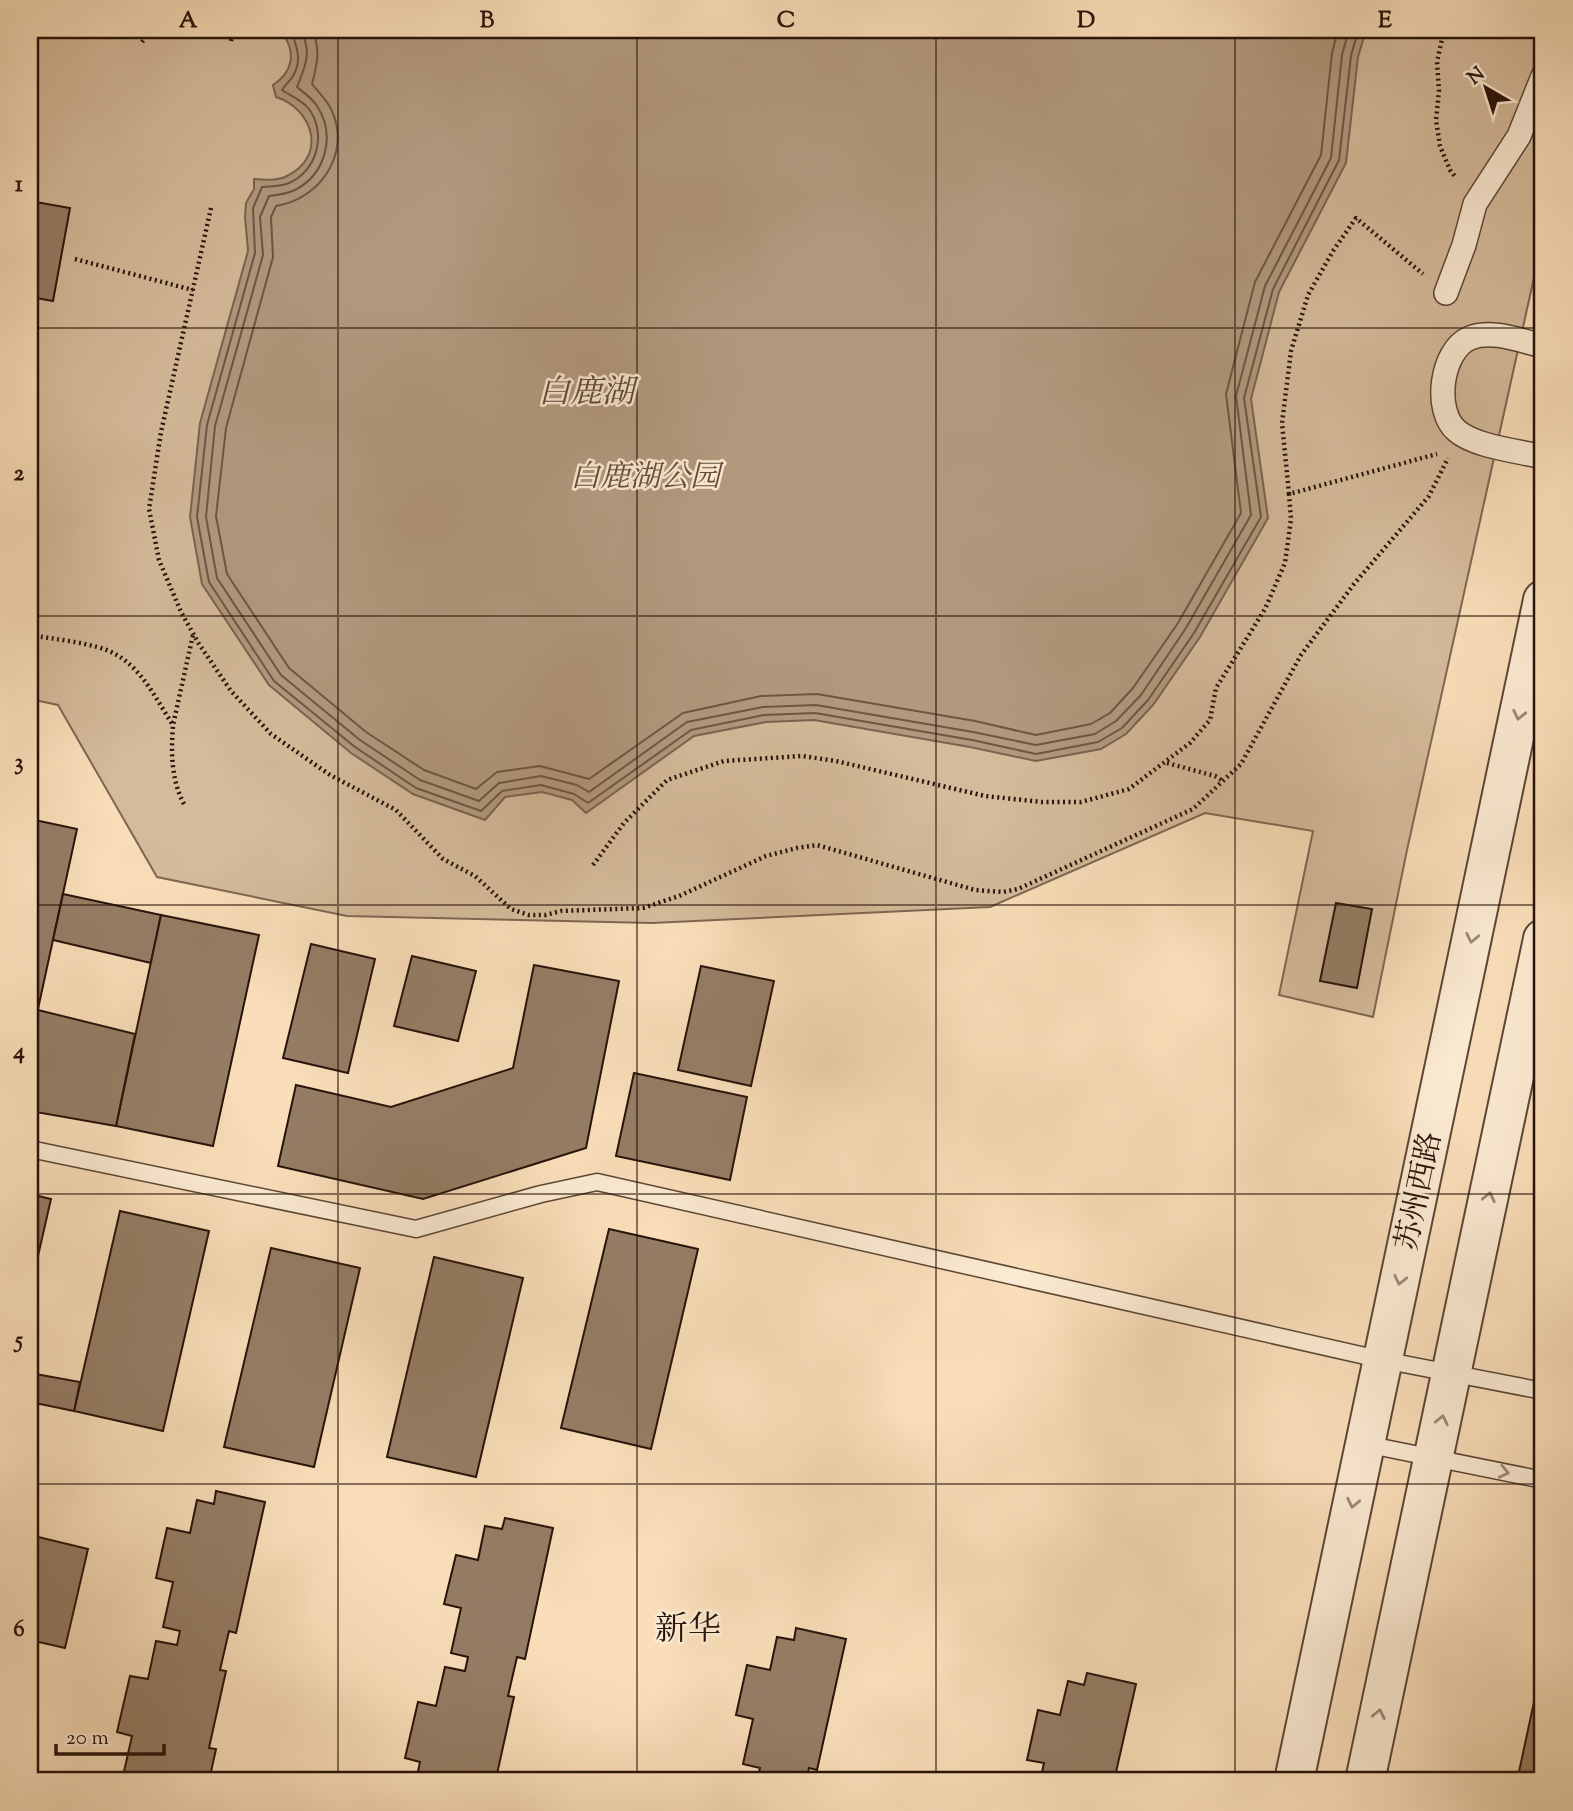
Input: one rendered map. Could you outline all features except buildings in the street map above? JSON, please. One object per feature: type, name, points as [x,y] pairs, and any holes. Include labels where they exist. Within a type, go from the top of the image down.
[{"type":"street","points":[[1446,293],[1464,245],[1475,204],[1519,136],[1543,76]]},
{"type":"street","points":[[1543,346],[1497,335],[1469,338],[1452,355],[1444,373],[1442,394],[1446,418],[1456,431],[1471,440],[1543,457]]},
{"type":"street","name":"苏州西路","points":[[1294,1781],[1543,600]]},
{"type":"street","points":[[1365,1781],[1543,939]]},
{"type":"lane","points":[[30,1149],[416,1229],[541,1194],[597,1182],[1383,1360],[1543,1391]]},
{"type":"lane","points":[[1365,1444],[1543,1480]]},
{"type":"path","points":[[142,42],[151,30]]},
{"type":"path","points":[[231,41],[233,30]]},
{"type":"path","points":[[1444,30],[1437,62],[1439,91],[1436,120],[1440,146],[1450,170],[1475,204]]},
{"type":"path","points":[[211,208],[161,432],[149,509],[159,560],[181,612],[231,691],[271,734],[330,775],[396,810],[443,859],[475,876],[511,909],[529,915],[643,908],[679,896],[766,856],[817,845],[975,890],[1003,892],[1018,889],[1193,809],[1241,764],[1301,654],[1354,584],[1429,496],[1451,450],[1289,494]]},
{"type":"path","points":[[593,865],[624,822],[667,780],[724,761],[802,757],[836,761],[985,796],[1042,802],[1081,802],[1129,789],[1190,743],[1210,720],[1216,688],[1265,609],[1285,563],[1291,519],[1282,423],[1291,351],[1308,295],[1333,251],[1356,218],[1446,293]]},
{"type":"path","points":[[75,259],[193,290]]},
{"type":"path","points":[[184,804],[178,794],[173,771],[173,725],[193,634]]},
{"type":"path","points":[[30,635],[113,652],[129,663],[142,678],[173,725]]},
{"type":"path","points":[[30,670],[34,690]]},
{"type":"path","points":[[1166,762],[1215,776],[1223,781]]},
{"type":"green space","name":"白鹿湖公园","points":[[30,30],[1543,30],[1543,237],[1407,850],[1373,1017],[1279,995],[1313,831],[1205,813],[990,907],[652,923],[347,916],[157,877],[58,705],[30,699]]},
{"type":"water","name":"白鹿湖","points":[[285,30],[1366,30],[1358,57],[1346,163],[1279,292],[1251,399],[1268,518],[1200,637],[1153,705],[1126,734],[1101,749],[1036,761],[814,720],[766,722],[694,736],[586,813],[572,800],[542,792],[505,797],[485,820],[413,794],[351,753],[269,685],[202,584],[190,517],[200,423],[248,251],[246,203],[254,189],[254,179],[267,180],[287,176],[300,168],[308,157],[311,146],[307,122],[289,103],[276,97],[273,85],[285,74],[290,62],[290,48],[283,34]]},
{"type":"district","name":"新华","points":[[688,1627]]}]
